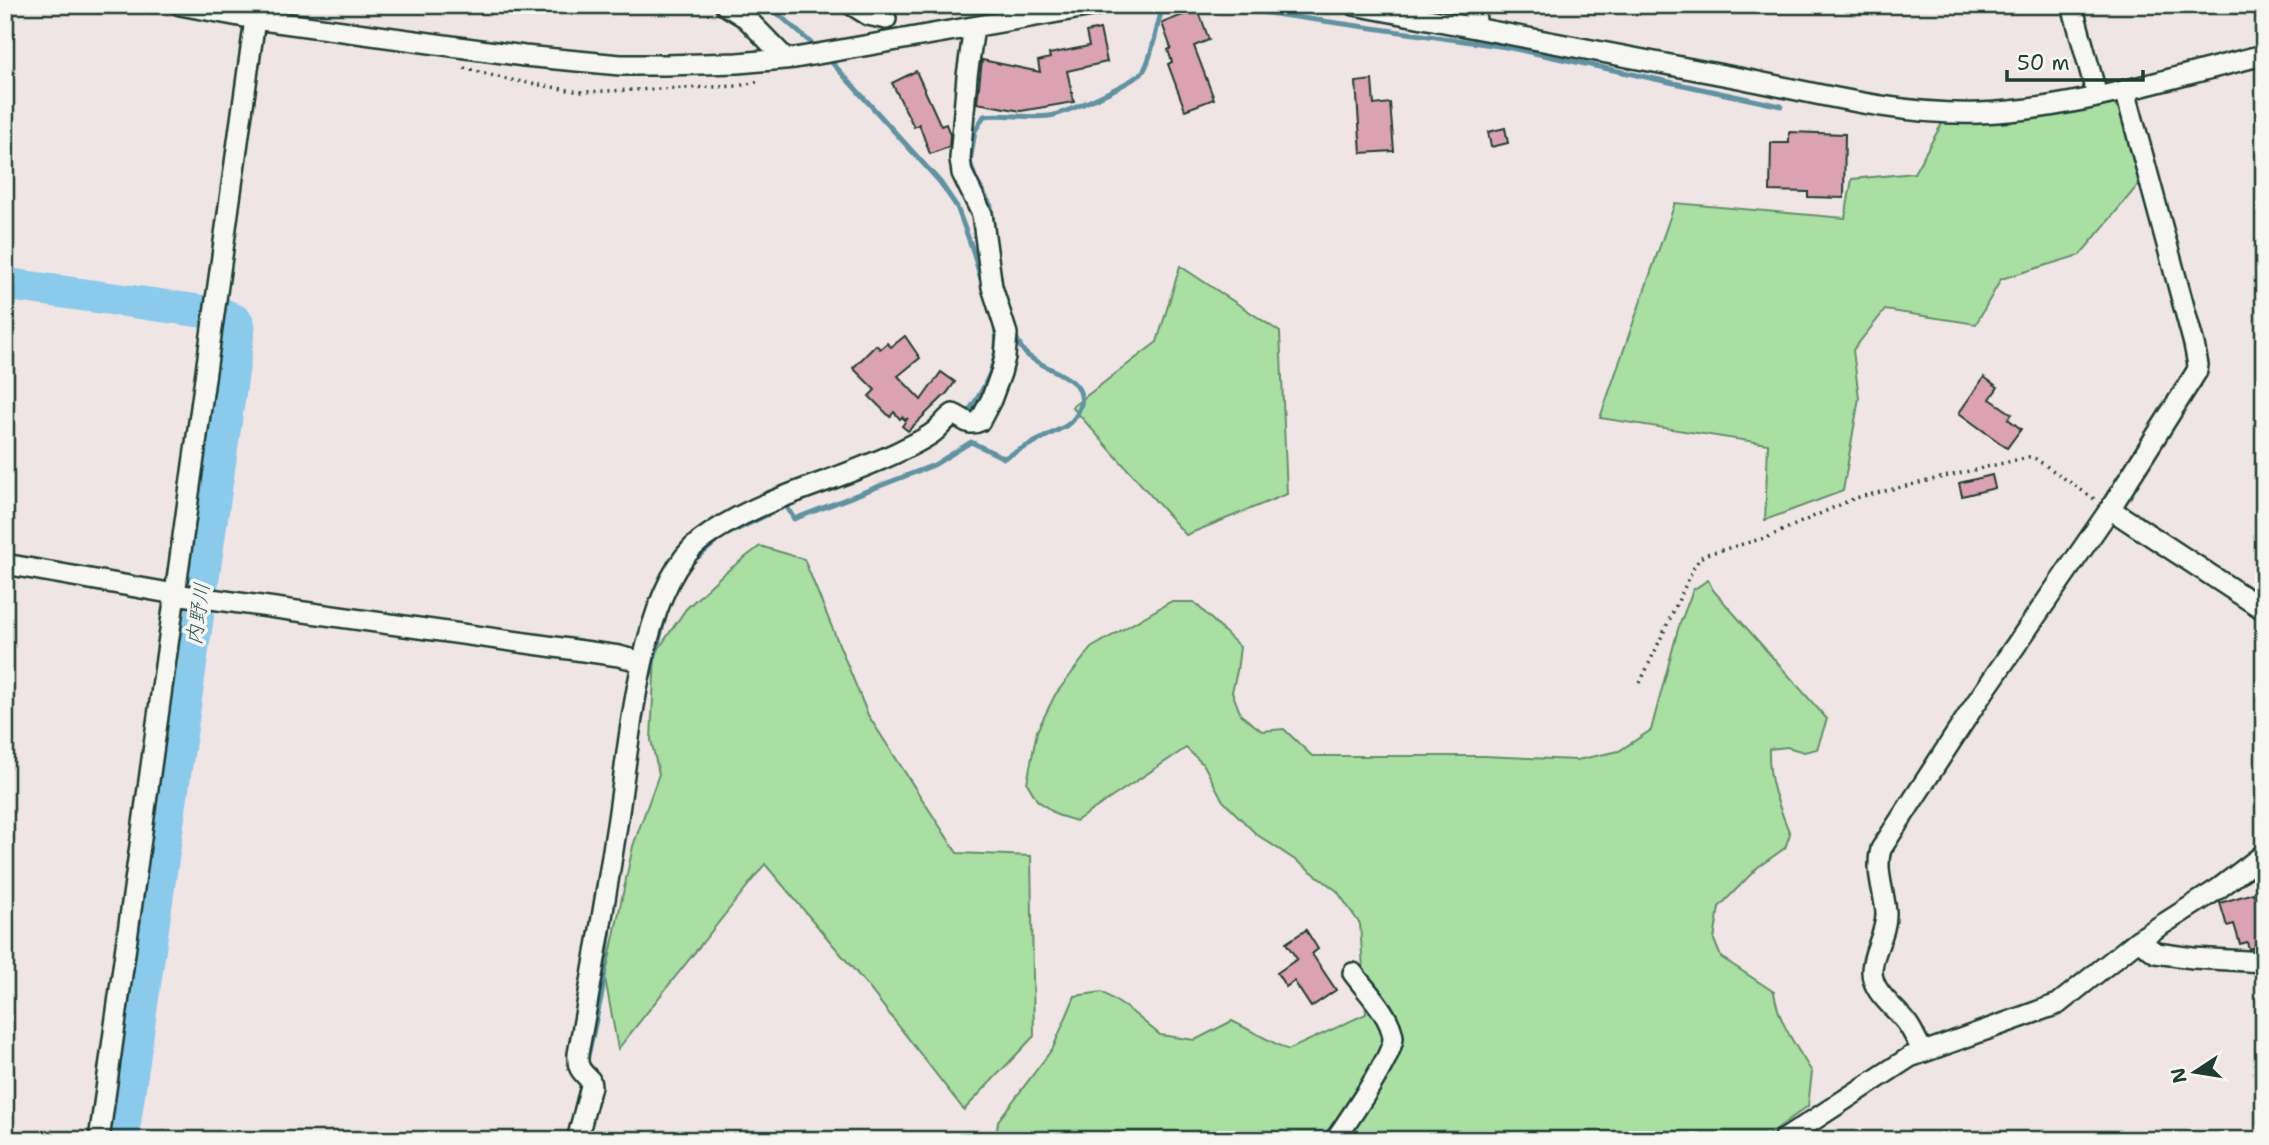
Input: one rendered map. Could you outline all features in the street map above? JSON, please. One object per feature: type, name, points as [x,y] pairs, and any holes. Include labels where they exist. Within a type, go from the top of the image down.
[{"type":"street","points":[[180,5],[256,12],[561,61],[665,65],[786,59],[1098,5]]},
{"type":"street","points":[[725,5],[746,18],[786,59]]},
{"type":"street","points":[[852,5],[868,15],[885,12],[893,41]]},
{"type":"street","points":[[1354,5],[1796,89],[1938,113],[2038,109],[2264,55]]},
{"type":"street","points":[[1474,5],[1476,28]]},
{"type":"street","points":[[2072,5],[2096,96]]},
{"type":"street","points":[[99,1140],[256,12]]},
{"type":"street","points":[[577,1140],[591,1086],[590,1080],[577,1064],[578,1054],[620,811],[642,662],[660,607],[679,564],[697,544],[720,526],[900,451],[933,433],[951,415],[956,414],[971,424],[980,421],[1001,373],[1007,334],[992,287],[982,214],[962,173],[960,159],[974,27]]},
{"type":"street","points":[[1923,1051],[1908,1024],[1882,995],[1874,981],[1874,957],[1886,925],[1877,862],[1881,849],[1976,703],[2110,509],[2193,380],[2198,365],[2125,90]]},
{"type":"street","points":[[2110,509],[2264,610]]},
{"type":"street","points":[[5,564],[175,594],[619,656],[642,662]]},
{"type":"street","points":[[1783,1140],[1893,1067],[1923,1051],[2058,1004],[2137,940],[2218,890],[2264,854]]},
{"type":"street","points":[[2137,940],[2156,953],[2264,962]]},
{"type":"street","points":[[1335,1140],[1385,1060],[1392,1044],[1391,1029],[1380,1009],[1353,973]]},
{"type":"path","points":[[1640,683],[1700,558],[1715,551],[1768,537],[1855,498],[2029,457],[2110,509]]},
{"type":"green space","points":[[2105,97],[2124,113],[2139,184],[2080,255],[2001,279],[1976,324],[1885,310],[1853,350],[1859,398],[1843,491],[1765,520],[1768,444],[1600,418],[1675,203],[1845,218],[1852,179],[1914,173],[1944,120]]},
{"type":"green space","points":[[1180,266],[1280,332],[1287,494],[1186,535],[1072,407],[1157,342]]},
{"type":"green space","points":[[760,546],[804,559],[868,715],[957,853],[1031,856],[1034,1036],[964,1110],[866,984],[765,864],[618,1049],[605,978],[633,846],[659,774],[651,740],[655,654],[686,609],[722,575]]},
{"type":"green space","points":[[1708,580],[1713,590],[1827,719],[1817,749],[1804,752],[1787,747],[1769,749],[1772,782],[1790,834],[1785,848],[1758,867],[1719,907],[1714,940],[1721,957],[1774,992],[1784,1024],[1812,1072],[1808,1106],[1761,1140],[996,1140],[998,1121],[1053,1048],[1075,996],[1102,992],[1160,1035],[1195,1040],[1232,1021],[1288,1050],[1366,1014],[1360,924],[1337,891],[1256,834],[1223,801],[1204,765],[1186,748],[1076,821],[1057,815],[1037,800],[1027,783],[1037,731],[1055,695],[1091,648],[1170,602],[1194,602],[1240,647],[1232,692],[1241,715],[1262,731],[1284,729],[1312,756],[1484,756],[1577,760],[1619,751],[1651,730],[1678,629],[1693,590]]},
{"type":"building","points":[[1198,9],[1209,40],[1194,46],[1214,99],[1185,110],[1168,64],[1172,62],[1168,50],[1171,48],[1162,23]]},
{"type":"building","points":[[1100,29],[1107,62],[1067,71],[1074,102],[1021,111],[977,103],[982,60],[1040,72],[1038,61],[1050,58],[1049,54],[1089,46],[1086,32]]},
{"type":"building","points":[[916,71],[941,126],[946,124],[950,135],[949,147],[930,154],[919,124],[914,127],[892,83]]},
{"type":"building","points":[[1372,80],[1374,105],[1390,103],[1394,151],[1361,153],[1356,82]]},
{"type":"building","points":[[1505,128],[1508,143],[1491,147],[1488,132]]},
{"type":"building","points":[[1789,132],[1845,134],[1844,198],[1808,197],[1808,192],[1770,191],[1771,143],[1789,143]]},
{"type":"building","points":[[905,336],[920,358],[898,376],[921,400],[941,372],[955,382],[908,431],[902,426],[908,418],[900,419],[894,412],[890,417],[869,396],[875,390],[853,368],[876,345],[880,349],[887,343],[891,347]]},
{"type":"building","points":[[1984,377],[1998,387],[1990,399],[2012,414],[2008,419],[2021,429],[2007,448],[1959,413]]},
{"type":"building","points":[[1992,475],[1995,488],[1962,496],[1959,483]]},
{"type":"building","points":[[2253,893],[2257,903],[2261,902],[2264,911],[2264,944],[2249,949],[2247,942],[2240,944],[2234,924],[2227,926],[2220,903]]},
{"type":"building","points":[[1306,930],[1318,949],[1312,954],[1336,990],[1311,1007],[1294,981],[1286,987],[1277,973],[1297,959],[1286,943]]},
{"type":"waterway","points":[[768,5],[819,50]]},
{"type":"waterway","points":[[994,235],[991,206],[976,180],[970,162],[975,131],[984,116],[1049,116],[1083,104],[1128,82],[1139,75],[1147,64],[1161,13],[1246,10],[1506,47],[1781,106]]},
{"type":"waterway","points":[[826,56],[940,182],[957,207],[991,314]]},
{"type":"waterway","name":"内野川","points":[[5,284],[222,314],[236,321],[239,327],[122,1140]]},
{"type":"waterway","points":[[943,435],[965,415],[984,387],[995,357],[995,326]]},
{"type":"waterway","points":[[786,505],[794,519],[934,465],[971,442],[1004,458],[1066,426],[1079,411],[1081,394],[1070,380],[1025,353],[1015,333]]},
{"type":"waterway","points":[[908,456],[930,445]]},
{"type":"waterway","points":[[728,534],[785,506]]},
{"type":"waterway","points":[[698,557],[717,541]]},
{"type":"waterway","points":[[649,679],[665,617]]},
{"type":"waterway","points":[[586,1065],[602,993],[611,920]]},
{"type":"waterway","points":[[578,1099],[583,1078]]}]
